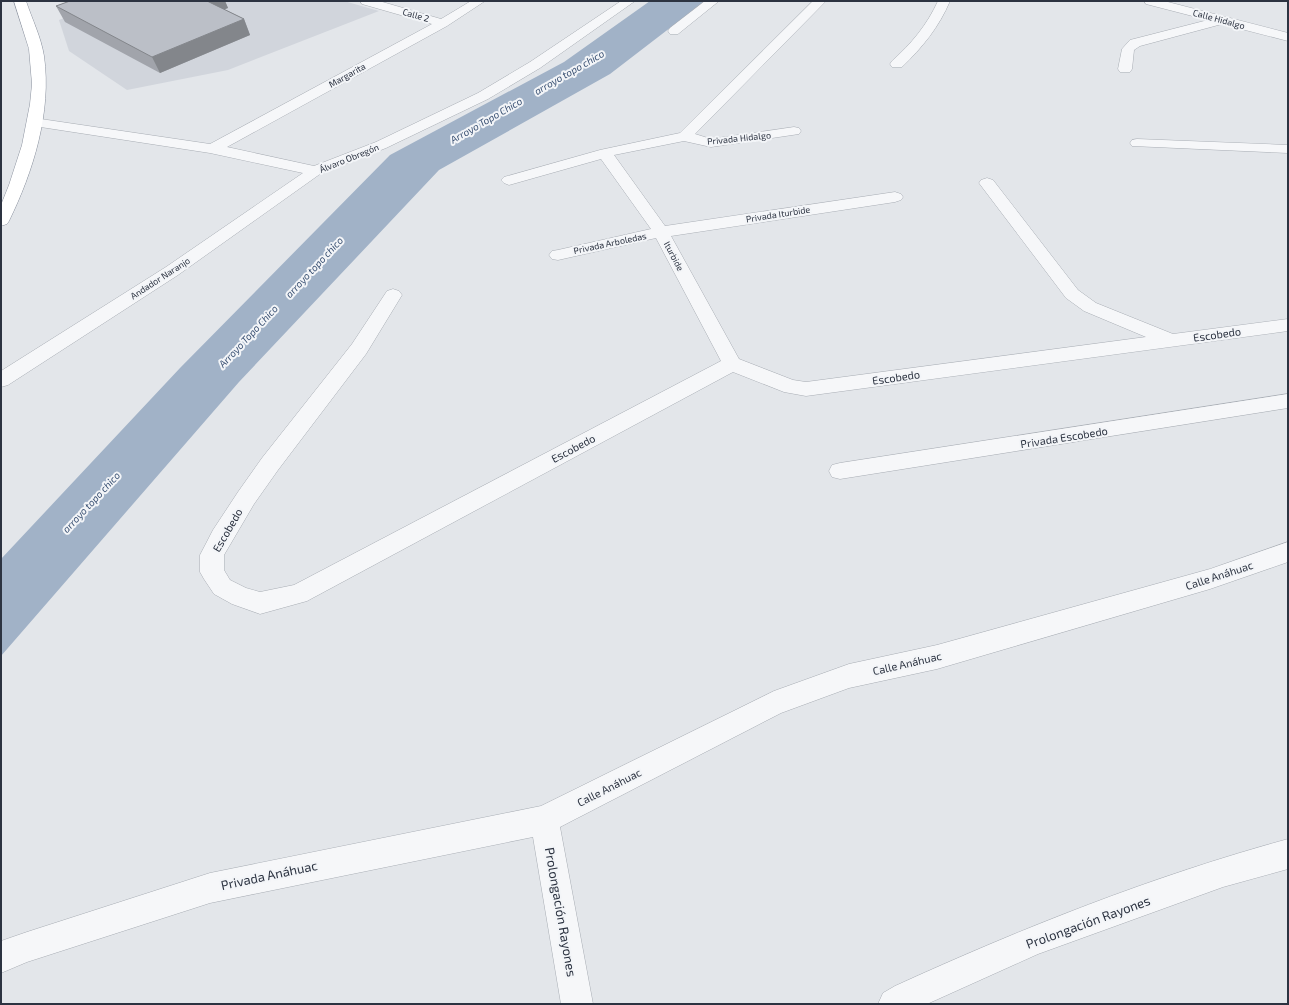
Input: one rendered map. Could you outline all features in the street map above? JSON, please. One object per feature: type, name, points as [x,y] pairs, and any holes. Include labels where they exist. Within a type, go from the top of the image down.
[{"type":"highway","points":[[1,220],[22,174],[34,122],[39,90],[38,64],[34,40],[20,1]]},
{"type":"street","name":"Calle 2","points":[[366,1],[443,23]]},
{"type":"street","name":"Margarita","points":[[214,148],[443,23],[479,1]]},
{"type":"street","name":"Álvaro Obregón","points":[[34,122],[214,148],[315,171],[381,145],[483,96],[535,65],[629,1]]},
{"type":"street","points":[[674,31],[713,1]]},
{"type":"street","points":[[509,180],[605,153],[685,136],[820,1]]},
{"type":"street","points":[[897,64],[926,34],[944,1]]},
{"type":"street","name":"Calle Hidalgo","points":[[1150,1],[1288,37]]},
{"type":"street","points":[[1125,69],[1128,49],[1135,43],[1224,20]]},
{"type":"street","name":"Privada Hidalgo","points":[[685,136],[711,143],[794,131]]},
{"type":"street","points":[[1137,144],[1288,149]]},
{"type":"street","name":"Iturbide","points":[[605,153],[661,232],[732,364]]},
{"type":"street","name":"Andador Naranjo","points":[[1,380],[172,271],[315,171]]},
{"type":"street","points":[[987,183],[1072,294],[1090,307],[1171,340]]},
{"type":"street","name":"Privada Iturbide","points":[[661,232],[895,197]]},
{"type":"street","name":"Privada Arboledas","points":[[558,255],[661,232]]},
{"type":"street","name":"Escobedo","points":[[393,295],[359,349],[270,464],[221,537],[212,555],[212,572],[222,587],[240,597],[260,604],[299,594],[732,364],[791,387],[806,389],[1288,325]]},
{"type":"street","name":"Privada Escobedo","points":[[840,471],[947,456],[1288,401]]},
{"type":"street","name":"Calle Anáhuac","points":[[544,820],[781,700],[849,676],[937,657],[1210,579],[1288,552]]},
{"type":"street","name":"Privada Anáhuac","points":[[1,957],[27,947],[210,888],[544,820]]},
{"type":"street","name":"Prolongación Rayones","points":[[544,820],[577,1004]]},
{"type":"street","name":"Prolongación Rayones","points":[[894,1004],[960,972],[1035,940],[1223,872],[1288,854]]},
{"type":"shaded area","points":[[108,1],[344,1],[379,11],[228,70],[127,90],[69,51],[59,20]]},
{"type":"water","points":[[650,1],[705,1],[610,74],[439,170],[239,382],[1,656],[1,559],[180,368],[390,155],[564,62]]},
{"type":"building","points":[[70,1],[207,1],[244,19],[152,57],[56,6]]},
{"type":"water label","name":"arroyo topo chico","points":[[569,72]]},
{"type":"water label","name":"Arroyo Topo Chico","points":[[486,120]]},
{"type":"water label","name":"arroyo topo chico","points":[[314,267]]},
{"type":"water label","name":"Arroyo Topo Chico","points":[[248,336]]},
{"type":"water label","name":"arroyo topo chico","points":[[91,502]]}]
